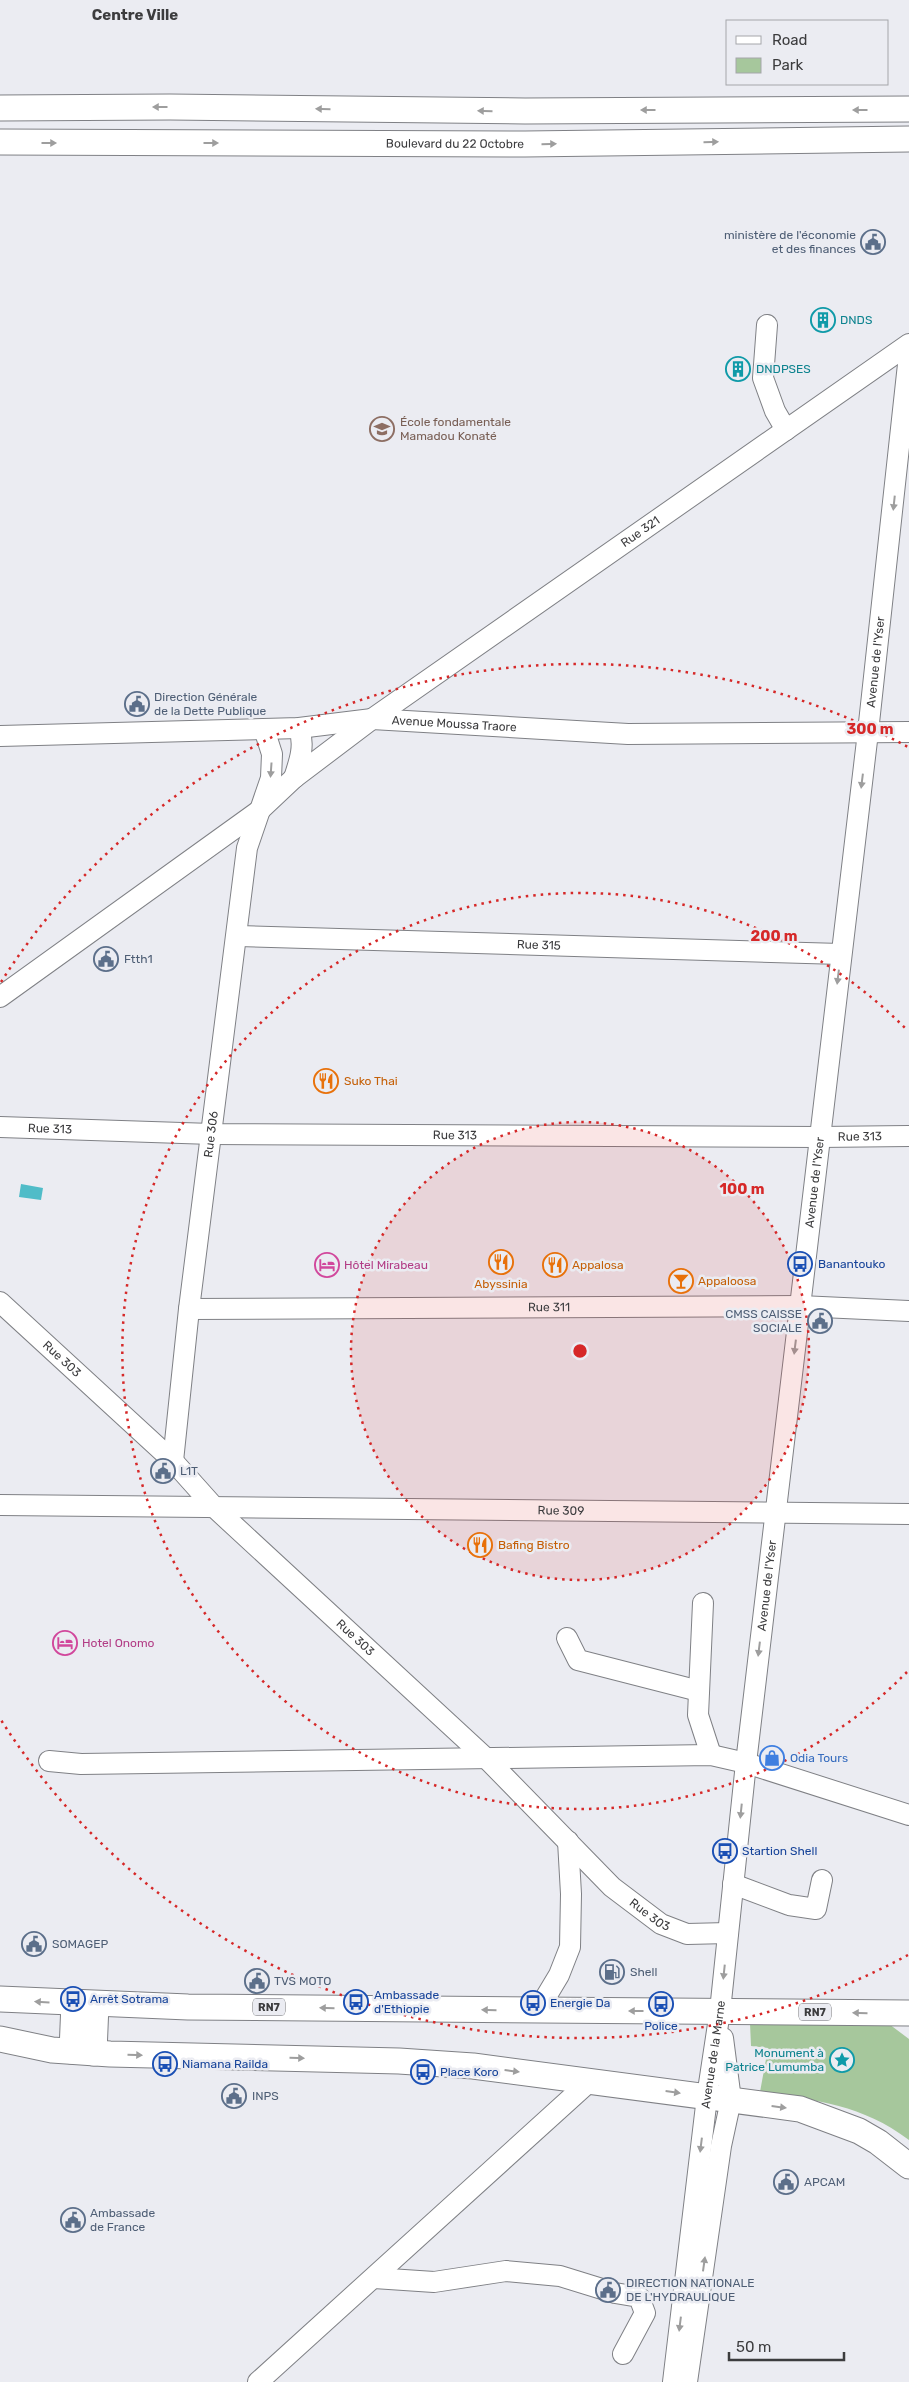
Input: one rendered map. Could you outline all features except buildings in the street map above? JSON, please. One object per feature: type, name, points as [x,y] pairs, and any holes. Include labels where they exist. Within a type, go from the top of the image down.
[{"type":"main road","points":[[0,108],[170,107],[525,111],[909,109]]},
{"type":"main road","name":"Boulevard du 22 Octobre","points":[[0,142],[525,144],[909,139]]},
{"type":"main road","name":"RN7","points":[[0,1999],[85,2004],[909,2013]]},
{"type":"main road","points":[[83,2052],[85,2004]]},
{"type":"main road","points":[[0,2039],[52,2050],[83,2052],[399,2061],[473,2066],[800,2109],[859,2131],[878,2142],[909,2166]]},
{"type":"main road","points":[[878,2142],[909,2154]]},
{"type":"street","points":[[767,325],[763,378],[775,410],[786,430]]},
{"type":"street","name":"Rue 321","points":[[0,997],[260,810],[294,778],[372,719],[909,344]]},
{"type":"street","name":"Avenue de l'Yser","points":[[720,2011],[746,1763],[819,1138],[868,732],[903,466],[909,355]]},
{"type":"street","name":"Avenue Moussa Traore","points":[[0,736],[299,728],[372,719],[628,734],[909,732]]},
{"type":"street","points":[[294,778],[301,756],[303,739],[299,728]]},
{"type":"street","name":"Rue 306","points":[[173,1460],[189,1309],[238,936],[247,848],[271,778],[272,754],[264,729]]},
{"type":"street","name":"Rue 315","points":[[238,936],[841,954]]},
{"type":"street","name":"Rue 313","points":[[0,1127],[212,1134],[819,1138],[909,1136]]},
{"type":"street","name":"Rue 303","points":[[0,1302],[173,1460],[215,1508],[488,1760],[612,1887],[662,1924],[686,1934],[728,1933]]},
{"type":"street","name":"Rue 311","points":[[189,1309],[800,1306],[909,1311]]},
{"type":"street","name":"Rue 309","points":[[0,1505],[909,1514]]},
{"type":"street","points":[[703,1602],[698,1716],[711,1755]]},
{"type":"street","points":[[566,1638],[578,1660],[699,1691]]},
{"type":"street","points":[[49,1761],[90,1764],[488,1760],[711,1755],[746,1763],[909,1815]]},
{"type":"street","points":[[538,2010],[559,1975],[570,1947],[571,1894],[568,1841]]},
{"type":"street","points":[[733,1884],[789,1905],[816,1909],[822,1880]]},
{"type":"street","name":"Avenue de la Marne","points":[[687,2382],[721,2146],[719,2099],[720,2011]]},
{"type":"street","points":[[258,2382],[590,2081]]},
{"type":"street","name":"Avenue de la Marne","points":[[673,2382],[719,2099]]},
{"type":"street","points":[[374,2278],[434,2282],[506,2271],[560,2276],[615,2293],[638,2297],[645,2313],[623,2354]]},
{"type":"green space","points":[[750,2023],[889,2024],[909,2039],[909,2140],[891,2128],[856,2111],[820,2102],[760,2092],[768,2048],[751,2046]]},
{"type":"water","points":[[21,1184],[43,1188],[41,1200],[19,1197]]},
{"type":"place","name":"ministère de l'économie et des finances","points":[[873,242]]},
{"type":"place","name":"DNDS","points":[[823,320]]},
{"type":"place","name":"DNDPSES","points":[[738,369]]},
{"type":"place","name":"École fondamentale Mamadou Konaté","points":[[382,429]]},
{"type":"place","name":"Direction Générale de la Dette Publique","points":[[137,704]]},
{"type":"place","name":"Ftth1","points":[[106,959]]},
{"type":"place","name":"Suko Thai","points":[[326,1081]]},
{"type":"place","name":"Abyssinia","points":[[501,1262]]},
{"type":"place","name":"Banantouko","points":[[800,1264]]},
{"type":"place","name":"Hôtel Mirabeau","points":[[327,1265]]},
{"type":"place","name":"Appalosa","points":[[555,1265]]},
{"type":"place","name":"Appaloosa","points":[[681,1281]]},
{"type":"place","name":"CMSS CAISSE SOCIALE","points":[[820,1321]]},
{"type":"place","name":"L1T","points":[[163,1471]]},
{"type":"place","name":"Bafing Bistro","points":[[480,1545]]},
{"type":"place","name":"Hotel Onomo","points":[[65,1643]]},
{"type":"place","name":"Odia Tours","points":[[772,1758]]},
{"type":"place","name":"Startion Shell","points":[[725,1851]]},
{"type":"place","name":"SOMAGEP","points":[[34,1944]]},
{"type":"place","name":"Shell","points":[[612,1972]]},
{"type":"place","name":"TVS MOTO","points":[[257,1981]]},
{"type":"place","name":"Arrêt Sotrama","points":[[73,1999]]},
{"type":"place","name":"Ambassade d'Ethiopie","points":[[356,2002]]},
{"type":"place","name":"Energie Da","points":[[533,2003]]},
{"type":"place","name":"Police","points":[[661,2004]]},
{"type":"place","name":"Monument à Patrice Lumumba","points":[[842,2060]]},
{"type":"place","name":"Niamana Railda","points":[[165,2064]]},
{"type":"place","name":"Place Koro","points":[[423,2072]]},
{"type":"place","name":"INPS","points":[[234,2096]]},
{"type":"place","name":"APCAM","points":[[786,2182]]},
{"type":"place","name":"Ambassade de France","points":[[73,2220]]},
{"type":"place","name":"DIRECTION NATIONALE DE L'HYDRAULIQUE","points":[[608,2290]]},
{"type":"district","name":"Centre Ville","points":[[135,15]]}]
